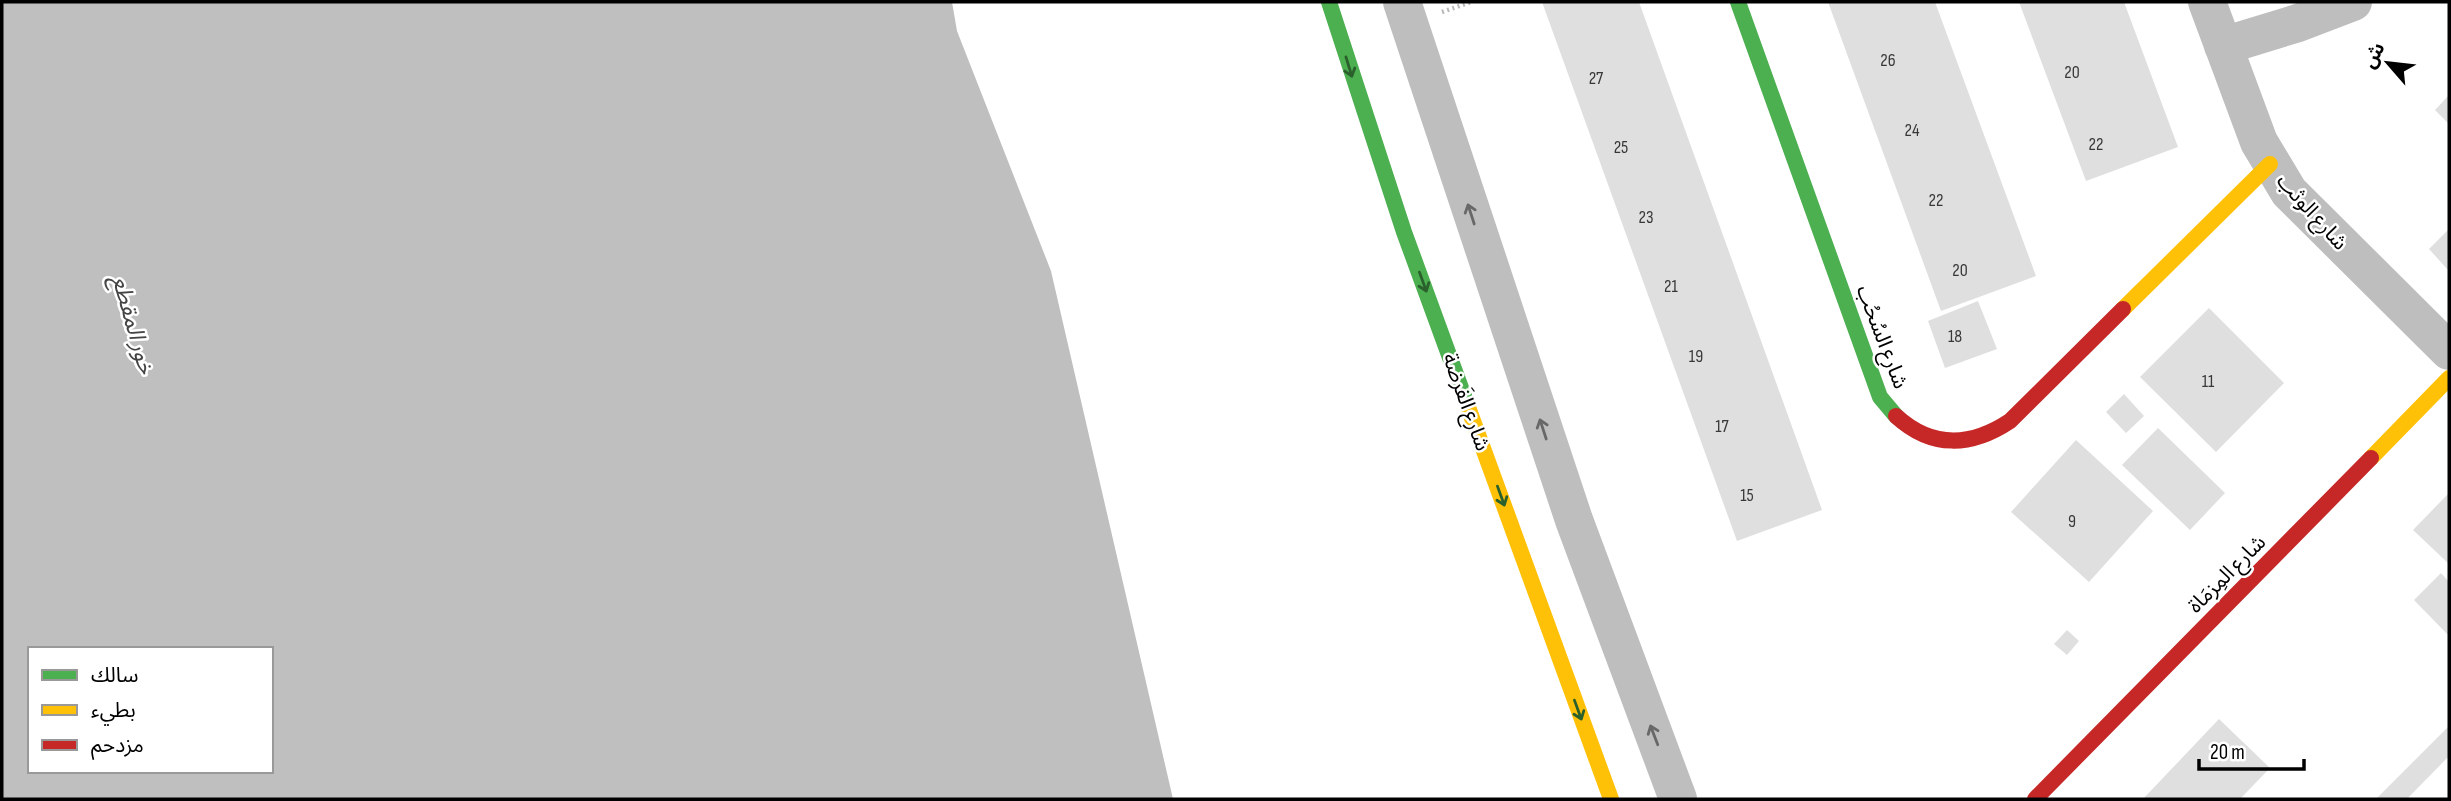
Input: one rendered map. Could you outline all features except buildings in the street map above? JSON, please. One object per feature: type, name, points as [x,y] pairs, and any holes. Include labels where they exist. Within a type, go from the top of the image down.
[{"type":"street","name":"شارع الفَرضة","points":[[1329,2],[1404,232],[1611,799]]},
{"type":"street","points":[[1402,2],[1574,520],[1678,799]]},
{"type":"street","name":"شارع السُحُب","points":[[1738,2],[1880,397],[1902,425],[1932,441],[1966,442],[1997,431],[2010,421],[2270,164]]},
{"type":"street","name":"شارع الوثب","points":[[2207,2],[2249,118],[2270,164],[2289,192],[2449,351]]},
{"type":"street","points":[[2223,46],[2298,23],[2353,2]]},
{"type":"street","name":"شارع المِزمَاة","points":[[2035,799],[2449,378]]},
{"type":"water","name":"خور المقطع","points":[[2,2],[952,2],[957,31],[1051,271],[1173,799],[2,799]]},
{"type":"traffic: fast","points":[[1329,2],[1404,232],[1468,407]]},
{"type":"traffic: fast","points":[[1738,2],[1880,397],[1896,416]]},
{"type":"traffic: slow","points":[[2123,309],[2270,164]]},
{"type":"traffic: slow","points":[[2371,458],[2449,378]]},
{"type":"traffic: slow","points":[[1468,407],[1611,799]]},
{"type":"traffic: jam","points":[[1896,416],[1924,434],[1952,441],[1966,440],[1995,430],[2010,421],[2123,309]]},
{"type":"traffic: jam","points":[[2035,799],[2371,458]]}]
